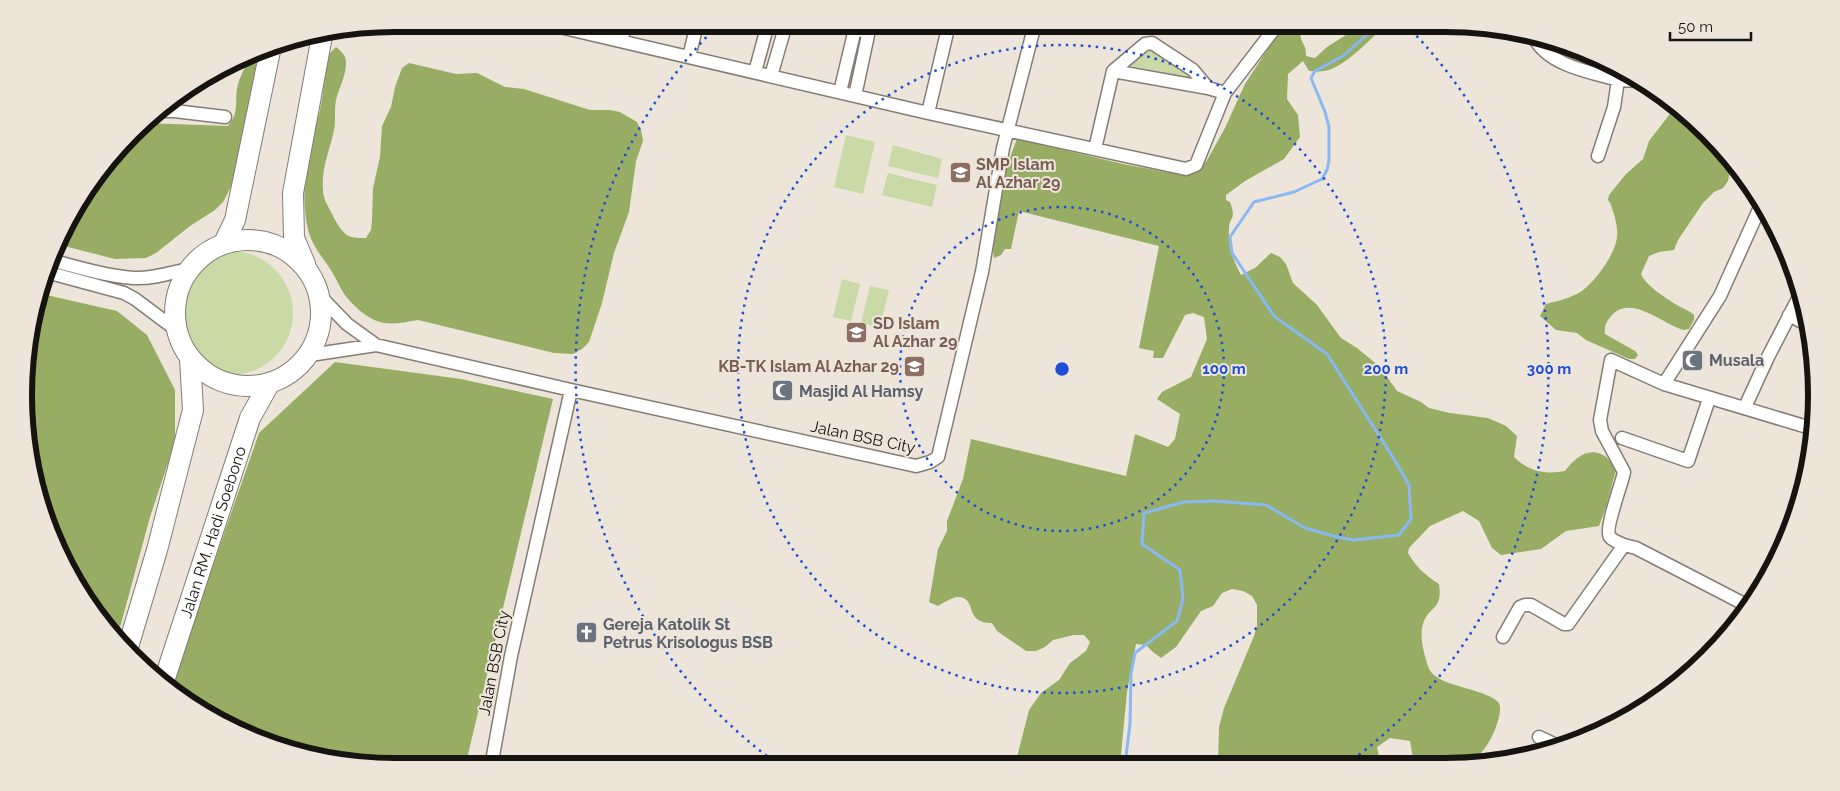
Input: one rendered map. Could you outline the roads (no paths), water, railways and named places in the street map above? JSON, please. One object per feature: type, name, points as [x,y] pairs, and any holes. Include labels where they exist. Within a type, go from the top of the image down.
[{"type":"main road","points":[[306,268],[290,252],[269,242],[247,239],[224,243],[204,254],[188,269],[178,289],[174,303],[175,329],[190,359],[206,374],[225,383],[247,387],[269,384],[289,375],[310,355],[321,326],[322,306],[294,238],[293,193],[321,40]]},
{"type":"main road","points":[[224,243],[235,220],[269,56]]},
{"type":"main road","points":[[130,642],[157,550],[193,410],[190,359]]},
{"type":"main road","name":"Jalan RM. Hadi Soebono","points":[[166,676],[250,418],[269,384]]},
{"type":"street","points":[[597,32],[621,41],[855,96],[1179,168],[1191,168],[1196,165],[1225,92],[1269,32]]},
{"type":"street","points":[[621,41],[624,32]]},
{"type":"street","points":[[689,57],[695,32]]},
{"type":"street","points":[[755,72],[766,32]]},
{"type":"street","points":[[771,76],[784,32]]},
{"type":"street","points":[[840,92],[854,32]]},
{"type":"street","points":[[855,96],[868,35],[866,32]]},
{"type":"street","points":[[928,113],[947,32]]},
{"type":"street","name":"Jalan BSB City","points":[[318,294],[347,324],[376,344],[570,390],[916,466],[930,462],[938,457],[980,282],[1003,148],[1033,32]]},
{"type":"street","points":[[1095,149],[1113,71],[1145,44],[1152,43],[1192,70],[1208,88]]},
{"type":"street","points":[[1540,46],[1553,57],[1576,67],[1625,80]]},
{"type":"street","points":[[1113,71],[1225,92]]},
{"type":"street","points":[[1598,156],[1614,107],[1618,80]]},
{"type":"street","points":[[171,111],[225,117]]},
{"type":"street","points":[[1664,384],[1720,296],[1758,213]]},
{"type":"street","points":[[58,263],[101,273],[135,278],[156,277],[188,269]]},
{"type":"street","points":[[54,274],[124,293],[175,329]]},
{"type":"street","points":[[1745,407],[1768,356],[1795,303]]},
{"type":"street","points":[[1789,315],[1800,321]]},
{"type":"street","name":"Jalan BSB City","points":[[310,355],[376,344]]},
{"type":"street","points":[[1742,602],[1636,548],[1624,545],[1610,537],[1609,525],[1624,472],[1602,431],[1600,420],[1611,360],[1664,384],[1806,426]]},
{"type":"street","name":"Jalan BSB City","points":[[493,758],[511,656],[570,390]]},
{"type":"street","points":[[1622,438],[1688,461],[1709,399]]},
{"type":"street","points":[[1503,637],[1520,607],[1525,605],[1531,605],[1564,624],[1568,624],[1624,545]]},
{"type":"street","points":[[1539,737],[1550,742]]},
{"type":"waterway","points":[[1126,758],[1130,724],[1131,674],[1135,653],[1177,621],[1183,599],[1180,570],[1142,544],[1144,513],[1184,502],[1215,501],[1266,505],[1305,528],[1353,540],[1399,535],[1411,519],[1409,485],[1327,354],[1274,316],[1232,253],[1230,237],[1254,202],[1294,192],[1322,179],[1327,170],[1329,160],[1329,127],[1311,78],[1315,71],[1343,56],[1370,32]]},
{"type":"place","name":"SMP Islam Al Azhar 29","points":[[960,173]]},
{"type":"place","name":"SD Islam Al Azhar 29","points":[[857,332]]},
{"type":"place","name":"Musala","points":[[1693,360]]},
{"type":"place","name":"KB-TK Islam Al Azhar 29","points":[[915,366]]},
{"type":"place","name":"Masjid Al Hamsy","points":[[783,391]]},
{"type":"place","name":"Gereja Katolik St Petrus Krisologus BSB","points":[[587,633]]}]
